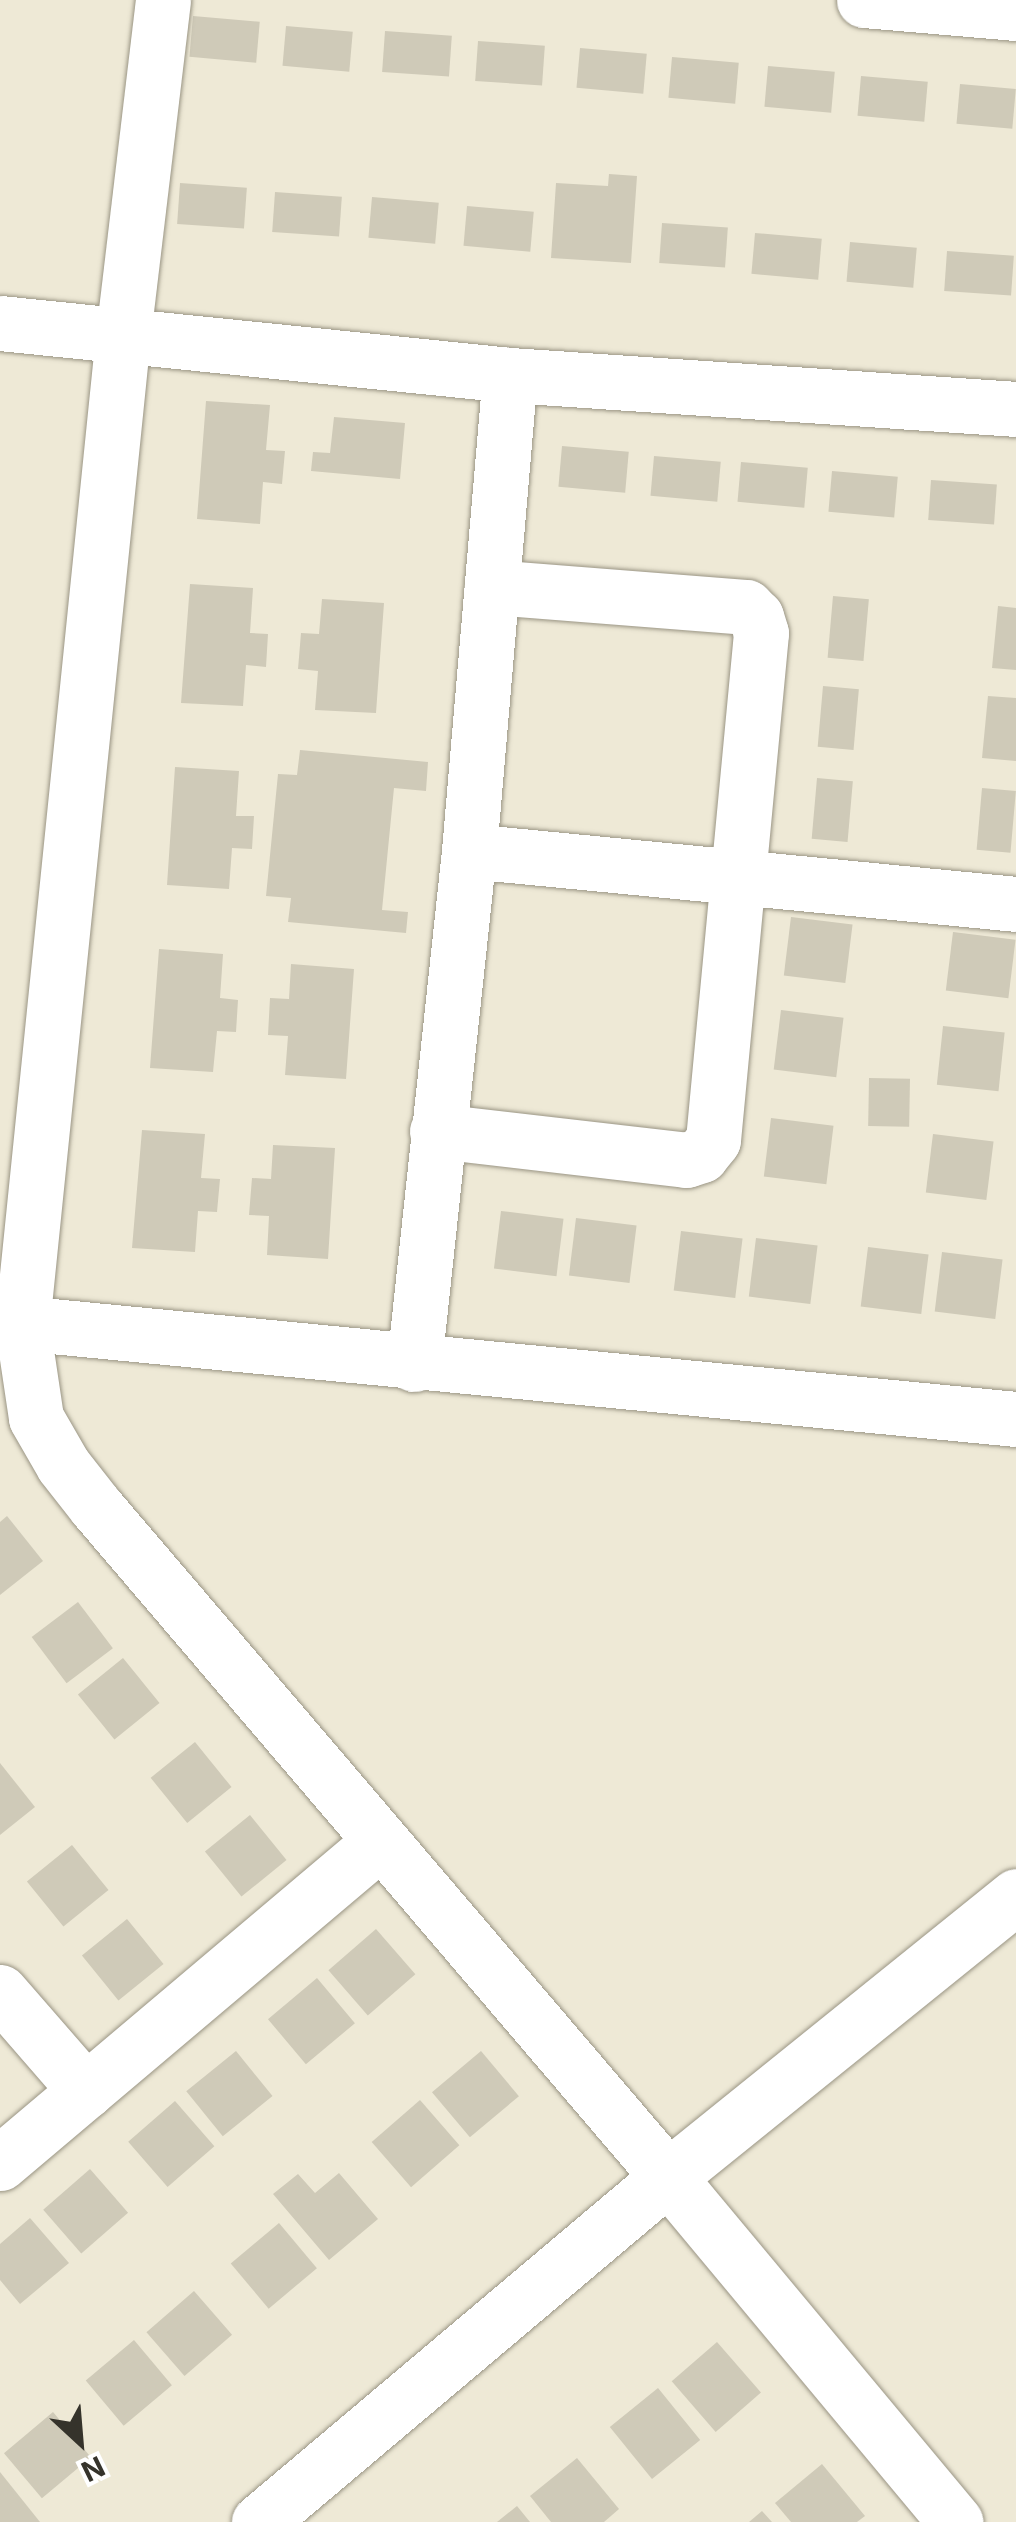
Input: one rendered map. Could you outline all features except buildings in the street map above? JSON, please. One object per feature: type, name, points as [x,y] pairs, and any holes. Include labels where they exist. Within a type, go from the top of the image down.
[{"type":"street","points":[[164,0],[11,1323],[36,1418],[63,1464],[380,1842],[668,2176],[955,2522]]},
{"type":"street","points":[[864,0],[1016,12]]},
{"type":"street","points":[[0,322],[510,376],[1016,408]]},
{"type":"street","points":[[414,1364],[469,851],[510,376]]},
{"type":"street","points":[[436,1131],[686,1160],[701,1155],[713,1140],[760,634],[756,618],[746,607],[492,587]]},
{"type":"street","points":[[469,851],[1016,904]]},
{"type":"street","points":[[11,1323],[1016,1419]]},
{"type":"street","points":[[0,2163],[380,1842]]},
{"type":"street","points":[[259,2522],[668,2176],[1016,1896]]},
{"type":"street","points":[[0,1992],[86,2091]]}]
